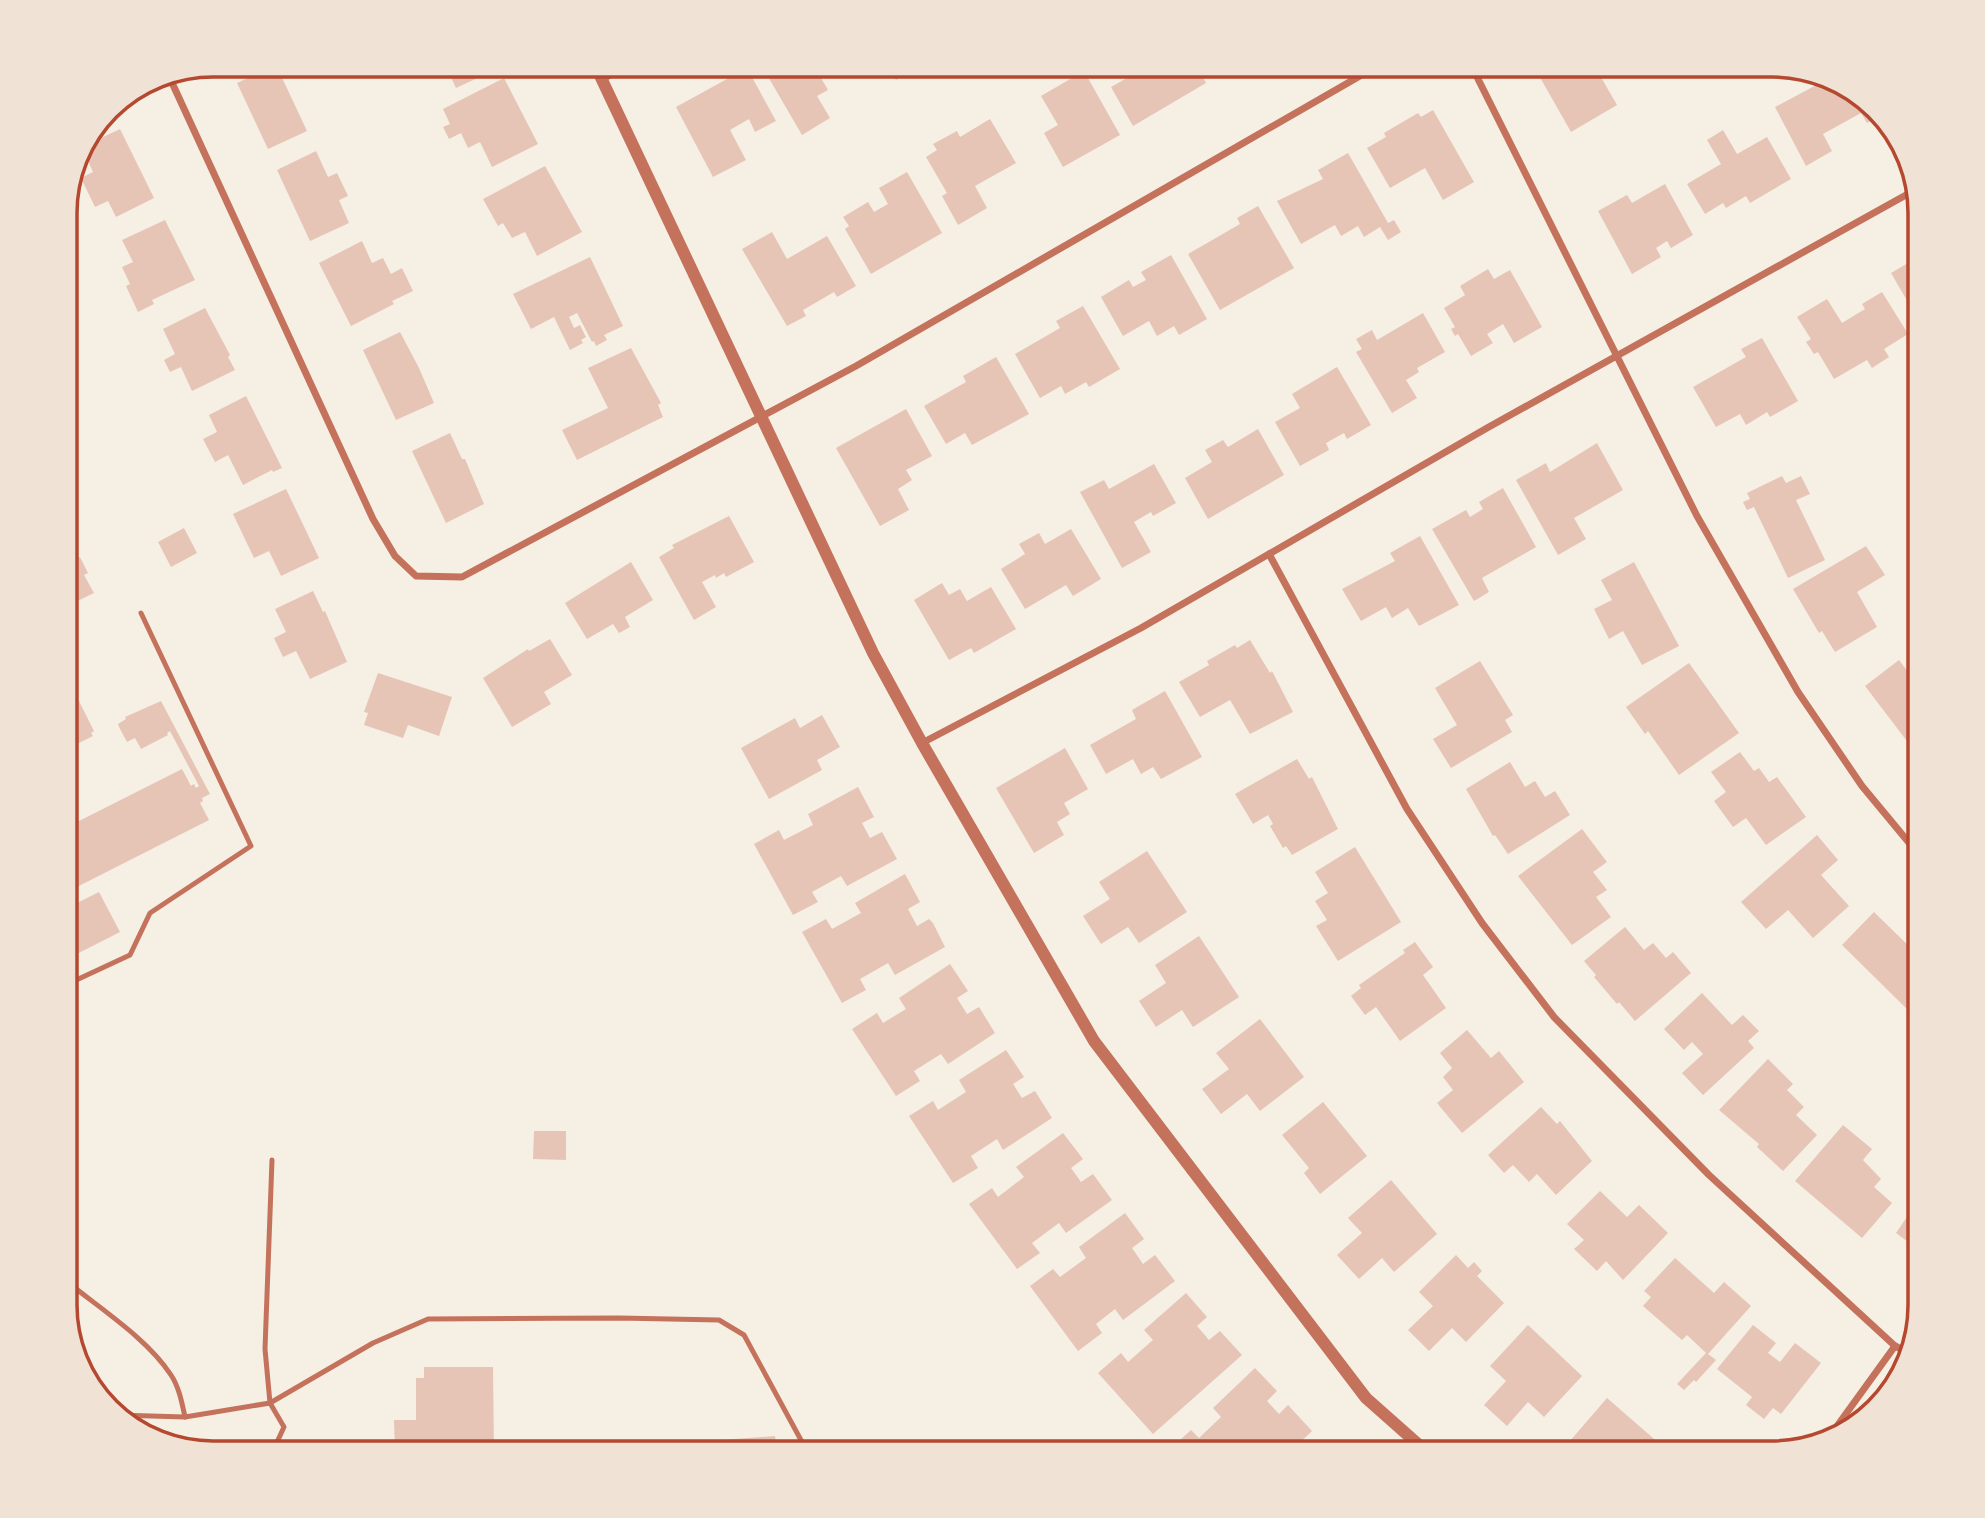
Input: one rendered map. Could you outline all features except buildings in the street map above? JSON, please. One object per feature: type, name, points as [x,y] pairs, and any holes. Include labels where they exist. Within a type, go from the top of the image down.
[{"type":"street","points":[[606,77],[602,79],[873,653],[1094,1041],[1366,1398],[1414,1441]]},
{"type":"street","points":[[172,83],[373,519],[394,556],[415,576],[462,577],[856,366],[1358,77]]},
{"type":"street","points":[[1477,77],[1697,516],[1798,692],[1862,786],[1908,842]]},
{"type":"street","points":[[922,743],[1141,628],[1487,428],[1906,195]]},
{"type":"street","points":[[1269,554],[1407,809],[1482,923],[1554,1017],[1709,1175],[1901,1349]]},
{"type":"street","points":[[1839,1424],[1895,1346]]},
{"type":"lane","points":[[77,980],[130,955],[149,913],[251,846],[141,613]]},
{"type":"lane","points":[[272,1160],[265,1349],[270,1403],[285,1427],[278,1441]]},
{"type":"lane","points":[[77,1290],[155,1355],[172,1376],[185,1417]]},
{"type":"lane","points":[[134,1416],[185,1417],[270,1403],[373,1343],[428,1319],[719,1320],[744,1335],[801,1441]]}]
